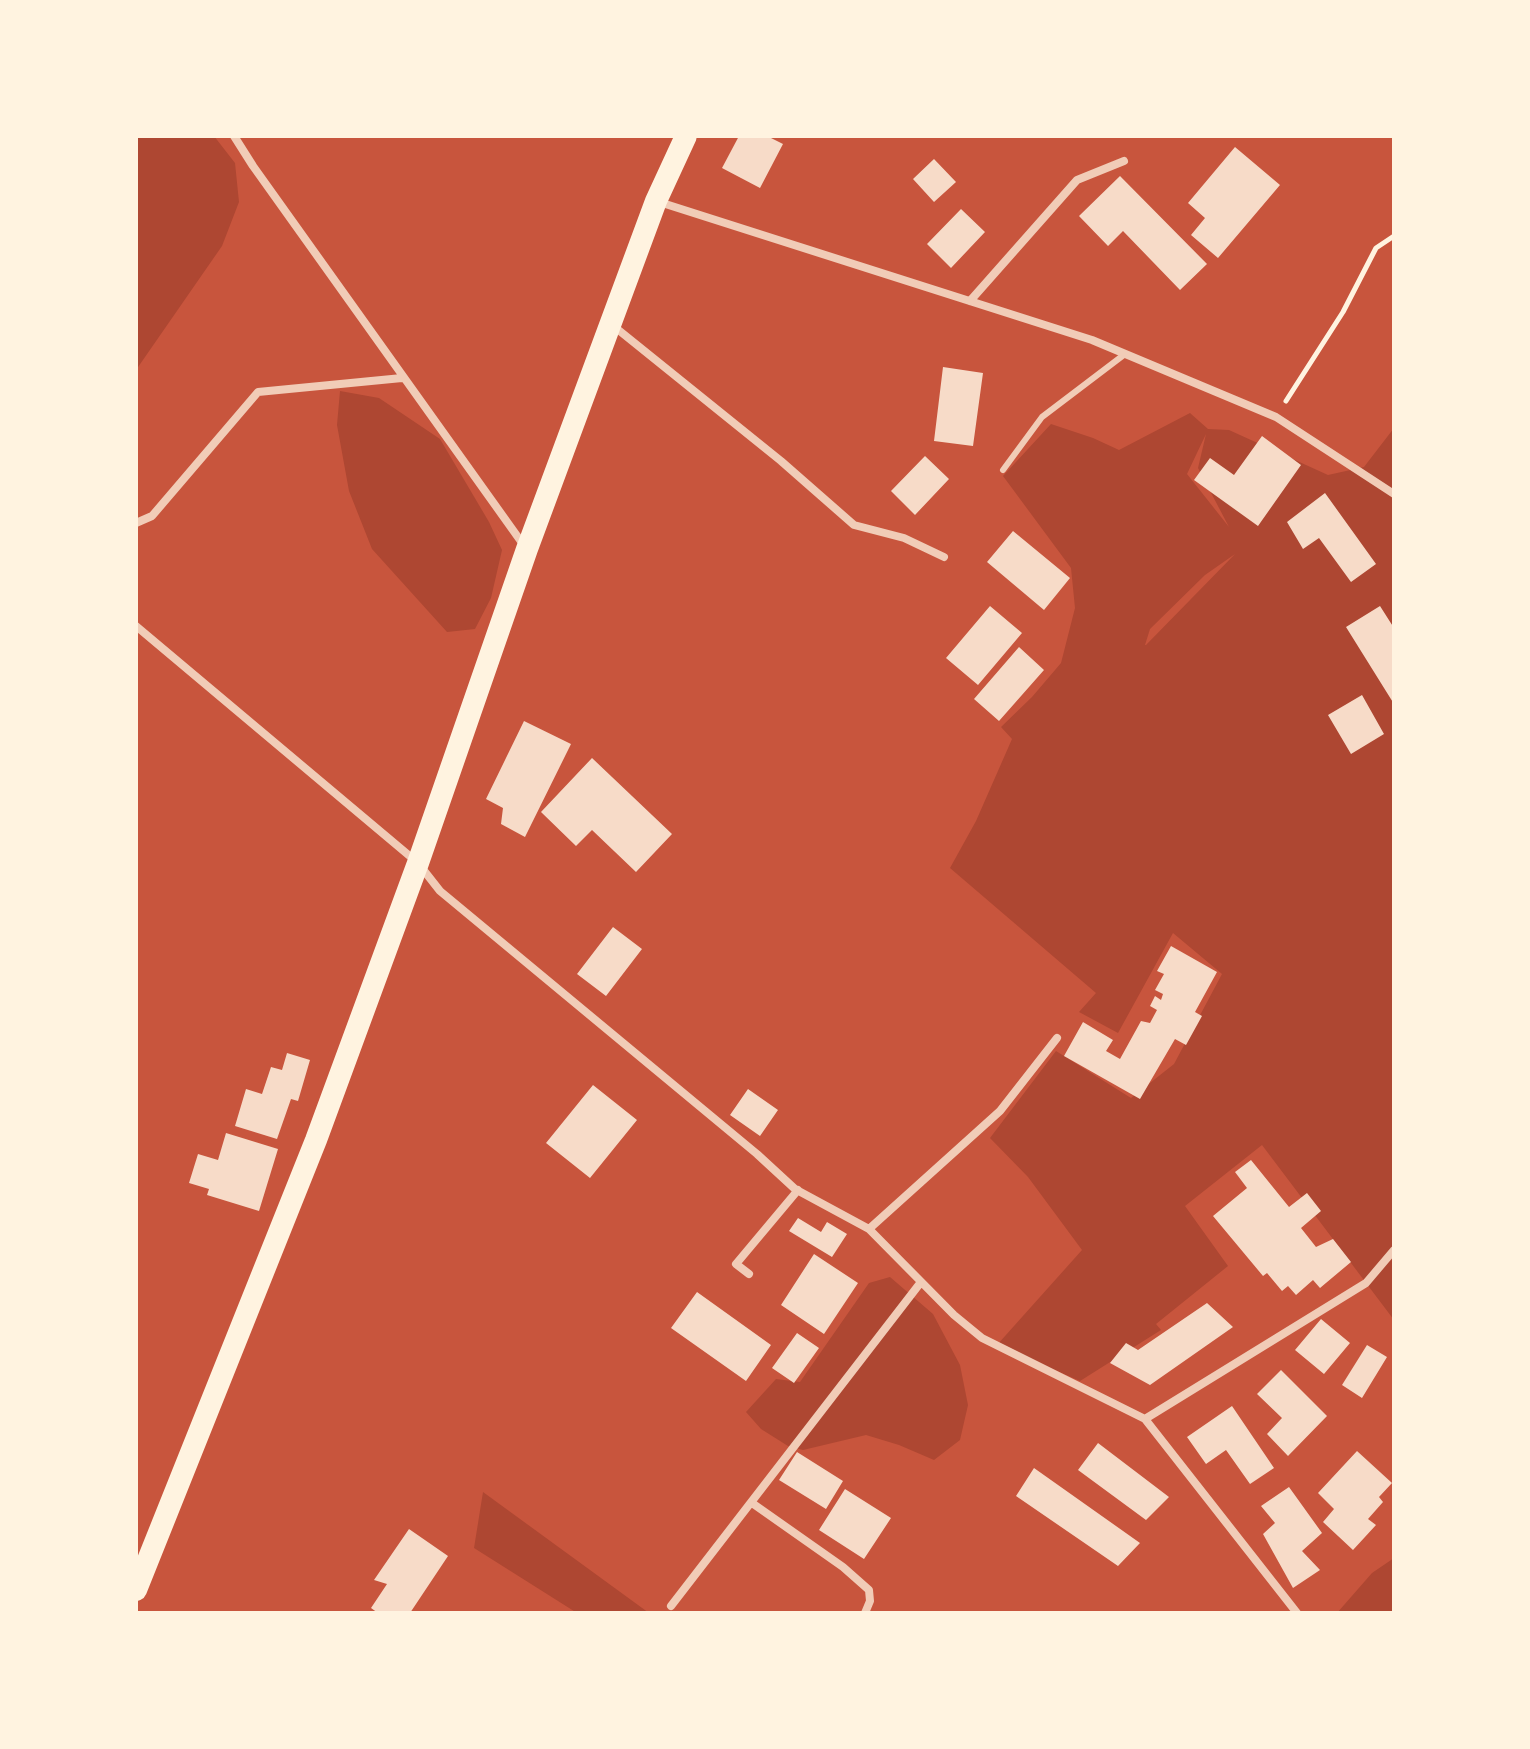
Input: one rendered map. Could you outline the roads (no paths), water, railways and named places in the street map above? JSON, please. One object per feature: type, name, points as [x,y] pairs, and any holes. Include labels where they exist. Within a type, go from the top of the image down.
[{"type":"highway","points":[[136,1590],[316,1140],[610,323],[656,201],[686,136]]},
{"type":"street","points":[[234,136],[402,378],[527,549]]},
{"type":"street","points":[[970,301],[1077,180],[1124,161]]},
{"type":"street","points":[[656,201],[1092,340],[1276,417],[1394,494]]},
{"type":"street","points":[[610,323],[781,461],[854,525],[904,538],[944,557]]},
{"type":"street","points":[[136,523],[152,516],[258,392],[402,378]]},
{"type":"street","points":[[136,626],[418,863],[440,891],[798,1190],[869,1229],[982,1338],[1145,1419],[1297,1613]]},
{"type":"street","points":[[869,1229],[1000,1111],[1057,1038]]},
{"type":"street","points":[[749,1274],[736,1264],[798,1190]]},
{"type":"street","points":[[1145,1419],[1366,1283],[1394,1250]]},
{"type":"street","points":[[671,1606],[921,1282]]},
{"type":"street","points":[[752,1503],[843,1567],[869,1590],[870,1601],[865,1613]]},
{"type":"lane","points":[[1003,470],[1042,417],[1125,354]]}]
